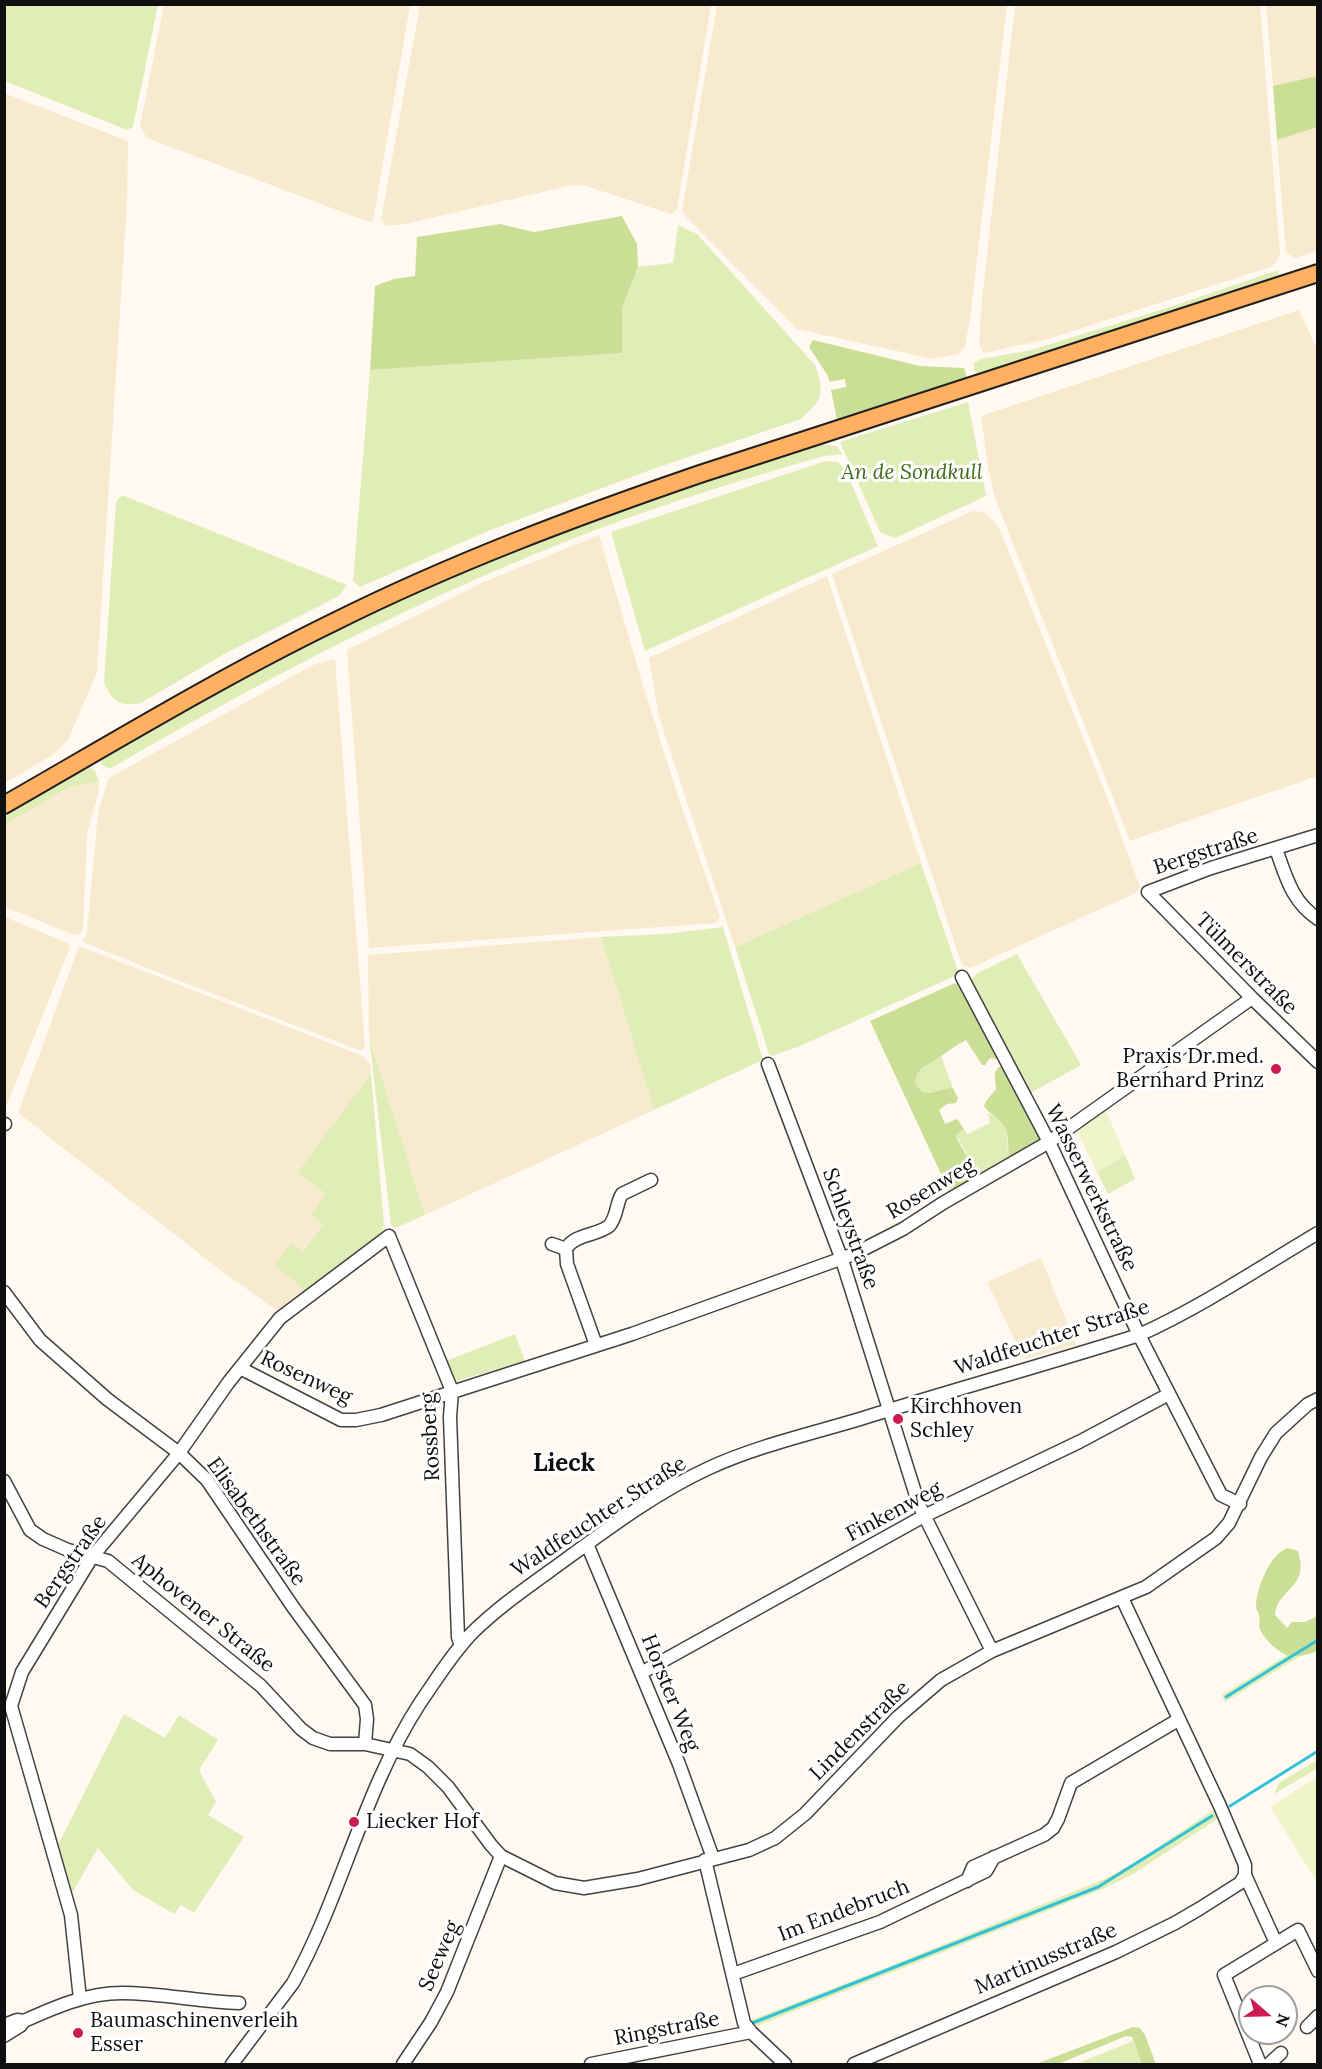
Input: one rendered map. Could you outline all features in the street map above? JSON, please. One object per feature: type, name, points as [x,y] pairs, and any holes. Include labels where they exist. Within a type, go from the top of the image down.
[{"type":"main road","points":[[4,805],[209,687],[309,634],[445,570],[602,507],[1317,273]]},
{"type":"street","name":"Bergstraße","points":[[1148,892],[1211,868],[1317,835]]},
{"type":"street","name":"Bergstraße","points":[[1276,849],[1291,892],[1317,919]]},
{"type":"street","name":"Tülmerstraße","points":[[1148,892],[1317,1062]]},
{"type":"street","name":"Wasserwerkstraße","points":[[963,977],[1049,1142],[1139,1335],[1221,1496],[1240,1504]]},
{"type":"street","name":"Rosenweg","points":[[240,1368],[342,1420],[356,1420],[381,1415],[632,1334],[842,1260],[903,1229],[943,1203],[1049,1142],[1252,998]]},
{"type":"street","name":"Schleystraße","points":[[768,1064],[842,1260],[924,1516],[992,1651]]},
{"type":"street","points":[[596,1345],[567,1264],[566,1249],[571,1242],[609,1225],[614,1219],[622,1194],[651,1180]]},
{"type":"street","name":"Waldfeuchter Straße","points":[[232,2064],[293,1983],[300,1970],[320,1926],[370,1796],[419,1704],[461,1646],[505,1604],[647,1503],[709,1468],[745,1454],[890,1408],[1139,1335],[1158,1327],[1235,1283],[1317,1233]]},
{"type":"street","name":"Bergstraße","points":[[80,1999],[71,1915],[11,1706],[22,1672],[92,1557],[179,1454],[240,1368],[280,1318],[389,1236]]},
{"type":"street","name":"Rossberg","points":[[389,1236],[452,1391],[451,1440],[458,1637],[461,1646]]},
{"type":"street","points":[[552,1244],[566,1249]]},
{"type":"street","name":"Elisabethstraße","points":[[4,1292],[40,1340],[107,1399],[179,1454],[207,1480],[293,1607],[365,1705],[367,1724],[365,1744]]},
{"type":"street","name":"Finkenweg","points":[[641,1673],[924,1516],[1073,1445],[1169,1394]]},
{"type":"street","name":"Lindenstraße","points":[[393,1749],[400,1753],[410,1754],[428,1767],[448,1787],[490,1845],[501,1856],[555,1883],[584,1888],[638,1879],[749,1850],[764,1844],[788,1829],[805,1814],[898,1717],[941,1680],[992,1651],[1146,1587],[1216,1538],[1229,1523],[1240,1504],[1261,1457],[1276,1432],[1317,1399]]},
{"type":"street","name":"Aphovener Straße","points":[[4,1481],[30,1530],[43,1539],[68,1550],[108,1561],[261,1686],[301,1729],[312,1737],[330,1744],[365,1744],[393,1749]]},
{"type":"street","name":"Horster Weg","points":[[587,1544],[679,1764],[709,1859],[744,2023],[785,2064]]},
{"type":"street","points":[[1122,1598],[1220,1806],[1245,1865],[1245,1875],[1276,1943]]},
{"type":"street","name":"Im Endebruch","points":[[733,1974],[880,1922],[967,1881],[973,1868],[1053,1828],[1071,1783],[1178,1720]]},
{"type":"street","name":"Seeweg","points":[[402,2064],[431,2022],[447,1992],[501,1856]]},
{"type":"street","name":"Martinusstraße","points":[[854,2064],[1116,1952],[1183,1919],[1240,1883],[1245,1875]]},
{"type":"street","points":[[1260,2064],[1224,1975],[1298,1930],[1317,1971]]},
{"type":"street","points":[[4,2025],[17,2020],[24,2021],[80,1999],[121,1993],[239,2003]]},
{"type":"street","points":[[1306,2027],[1317,2016]]},
{"type":"street","points":[[4,2036],[24,2021]]},
{"type":"street","name":"Ringstraße","points":[[591,2064],[751,2032]]},
{"type":"street","points":[[1269,2064],[1281,2053]]},
{"type":"shaded area","points":[[164,5],[410,5],[373,222],[147,138],[140,126]]},
{"type":"shaded area","points":[[420,5],[711,5],[677,209],[671,214],[586,186],[573,185],[405,224],[386,226],[381,219]]},
{"type":"shaded area","points":[[717,5],[1007,5],[970,319],[965,346],[959,354],[933,359],[797,329],[687,218],[682,210]]},
{"type":"shaded area","points":[[1015,5],[1260,5],[1280,255],[1273,266],[1045,340],[983,353],[979,342],[982,299]]},
{"type":"shaded area","points":[[1266,5],[1317,5],[1317,76],[1273,86]]},
{"type":"shaded area","points":[[4,93],[128,141],[127,202],[97,672],[68,740],[54,754],[5,783]]},
{"type":"shaded area","points":[[1317,127],[1317,251],[1295,258],[1286,253],[1277,140]]},
{"type":"shaded area","points":[[1299,310],[1318,351],[1317,776],[1130,841],[995,498],[981,416]]},
{"type":"shaded area","points":[[973,511],[984,512],[1001,532],[1105,792],[1140,887],[1136,893],[970,968],[962,965],[832,574]]},
{"type":"shaded area","points":[[599,535],[678,796],[720,917],[716,923],[369,948],[347,650],[484,582]]},
{"type":"shaded area","points":[[827,576],[921,863],[735,947],[659,717],[649,658]]},
{"type":"shaded area","points":[[335,659],[365,1046],[361,1051],[83,942],[87,932],[98,812],[109,778],[313,665]]},
{"type":"shaded area","points":[[99,781],[99,791],[87,834],[83,929],[79,935],[5,907],[5,825],[68,788]]},
{"type":"shaded area","points":[[5,917],[67,943],[70,947],[6,1107],[4,1107]]},
{"type":"shaded area","points":[[601,937],[654,1110],[425,1215],[369,1037],[368,955]]},
{"type":"shaded area","points":[[79,946],[363,1056],[370,1063],[371,1073],[297,1173],[326,1194],[311,1215],[323,1224],[302,1251],[308,1293],[279,1312],[223,1272],[18,1113]]},
{"type":"shaded area","points":[[1041,1258],[1076,1345],[1024,1359],[987,1282]]},
{"type":"green space","points":[[4,5],[158,5],[133,127],[127,130],[5,81]]},
{"type":"green space","points":[[1317,76],[1317,127],[1277,140],[1273,86]]},
{"type":"green space","points":[[622,216],[637,244],[638,267],[622,308],[622,353],[370,370],[375,286],[394,279],[415,276],[417,237],[500,224],[534,232]]},
{"type":"green space","points":[[678,225],[697,234],[815,365],[821,389],[814,406],[801,419],[653,469],[488,531],[360,587],[353,581],[370,370],[622,353],[622,308],[638,267],[673,263]]},
{"type":"green space","points":[[1278,270],[1279,278],[984,376],[974,371],[974,363],[981,359],[1031,350],[1170,307]]},
{"type":"green space","points":[[813,340],[920,366],[964,368],[967,377],[837,420],[831,390],[846,387],[845,379],[829,382],[828,376],[809,347]]},
{"type":"green space","name":"An de Sondkull","points":[[968,402],[986,496],[895,538],[880,532],[840,442]]},
{"type":"green space","points":[[818,444],[837,446],[842,454],[824,456],[680,500],[532,555],[347,640],[227,702],[110,769],[101,764],[101,759],[107,754],[268,664],[343,626],[463,572],[537,540],[706,480]]},
{"type":"green space","points":[[826,461],[838,462],[846,471],[878,546],[645,651],[611,532]]},
{"type":"green space","points":[[122,495],[347,585],[339,596],[224,654],[141,703],[118,702],[110,695],[104,683],[116,501]]},
{"type":"green space","points":[[89,765],[99,781],[68,788],[5,825],[5,812]]},
{"type":"green space","points":[[921,863],[959,974],[800,1046],[772,1056],[769,1054],[735,947]]},
{"type":"green space","points":[[723,927],[763,1060],[654,1110],[601,937],[664,934]]},
{"type":"green space","points":[[1017,954],[1081,1065],[1029,1094],[971,985],[971,980],[976,974]]},
{"type":"green space","points":[[955,983],[960,985],[997,1053],[998,1059],[990,1058],[985,1065],[982,1065],[966,1040],[924,1066],[916,1077],[915,1083],[924,1092],[932,1093],[953,1088],[958,1098],[956,1103],[947,1104],[939,1110],[945,1124],[957,1119],[964,1129],[956,1135],[975,1175],[954,1189],[949,1180],[941,1174],[870,1021]]},
{"type":"green space","points":[[369,1037],[425,1215],[395,1228],[391,1224]]},
{"type":"green space","points":[[941,1056],[953,1088],[932,1093],[924,1092],[915,1083],[918,1073],[924,1066]]},
{"type":"green space","points":[[1003,1065],[1041,1139],[1009,1163],[1005,1127],[984,1106],[996,1089],[997,1069]]},
{"type":"green space","points":[[371,1073],[384,1225],[382,1233],[308,1293],[275,1265],[291,1243],[303,1251],[323,1224],[311,1215],[326,1194],[297,1173]]},
{"type":"green space","points":[[1106,1110],[1125,1155],[1097,1172],[1076,1129]]},
{"type":"green space","points":[[988,1113],[1006,1127],[1009,1163],[949,1197],[941,1174],[949,1180],[967,1154],[956,1135],[964,1129],[967,1134],[990,1123]]},
{"type":"green space","points":[[1125,1155],[1135,1179],[1108,1194],[1097,1172]]},
{"type":"green space","points":[[515,1334],[525,1361],[456,1381],[453,1378],[446,1361]]},
{"type":"green space","points":[[1288,1548],[1298,1551],[1301,1564],[1300,1573],[1297,1581],[1277,1606],[1275,1615],[1287,1628],[1292,1622],[1305,1622],[1318,1616],[1317,1651],[1297,1656],[1282,1653],[1272,1646],[1259,1627],[1260,1618],[1256,1607],[1258,1591],[1265,1573],[1275,1557]]},
{"type":"green space","points":[[1287,1655],[1292,1657],[1302,1655],[1225,1702],[1222,1695]]},
{"type":"green space","points":[[124,1714],[165,1738],[179,1715],[218,1740],[199,1770],[216,1802],[208,1815],[244,1837],[194,1913],[181,1905],[174,1914],[133,1890],[98,1848],[71,1895],[41,1800],[31,1751],[59,1843]]},
{"type":"green space","points":[[1317,1760],[1317,1769],[1274,1794],[1279,1783]]},
{"type":"green space","points":[[1317,1777],[1317,1882],[1270,1807]]},
{"type":"green space","points":[[1215,1809],[1219,1818],[1133,1874],[1105,1888],[754,2027],[751,2020],[1107,1878]]},
{"type":"green space","points":[[1133,2027],[1140,2028],[1145,2035],[1156,2064],[1142,2064],[1132,2037],[1126,2036],[1058,2064],[1036,2064]]},
{"type":"green space","points":[[1133,2041],[1142,2064],[1076,2064]]},
{"type":"waterway","points":[[1226,1697],[1318,1640]]},
{"type":"waterway","points":[[1230,1806],[1318,1751]]},
{"type":"waterway","points":[[750,2024],[1098,1887],[1212,1816]]},
{"type":"place","name":"Praxis Dr.med. Bernhard Prinz","points":[[1276,1069]]},
{"type":"place","name":"Kirchhoven Schley","points":[[898,1419]]},
{"type":"place","name":"Liecker Hof","points":[[354,1822]]},
{"type":"place","name":"Baumaschinenverleih Esser","points":[[78,2033]]},
{"type":"district","name":"Lieck","points":[[564,1464]]}]
